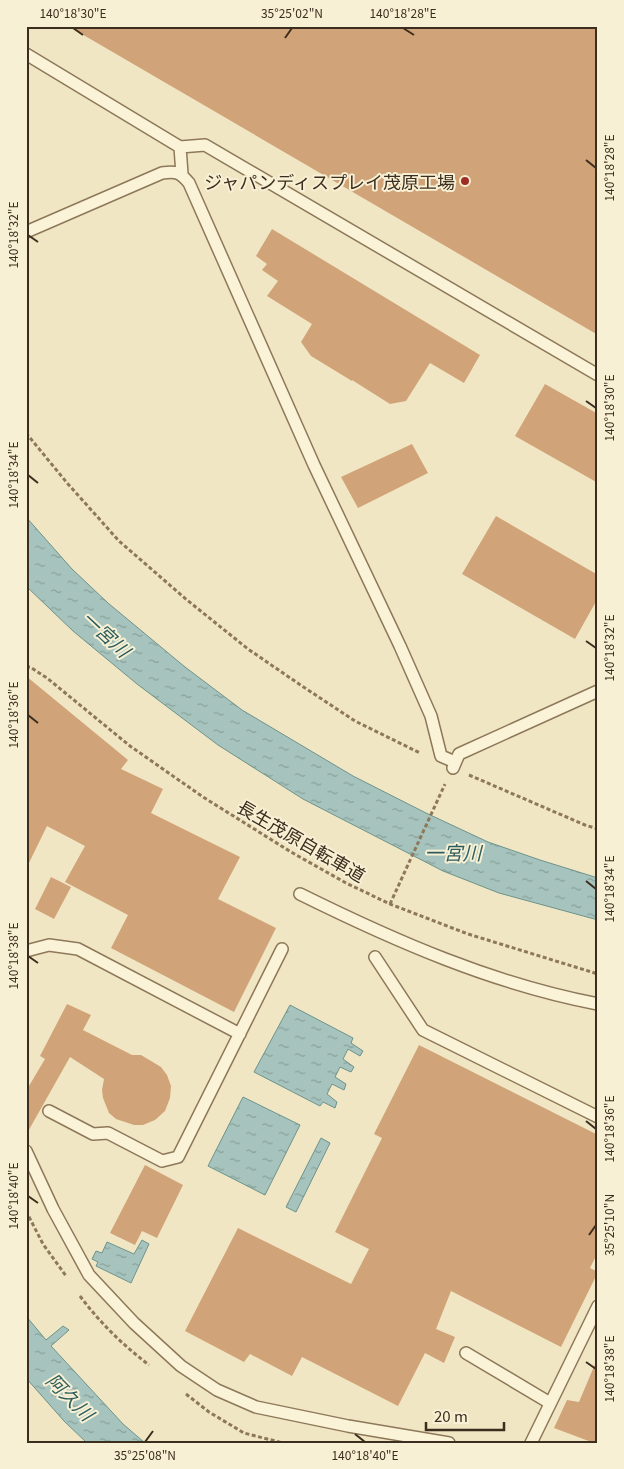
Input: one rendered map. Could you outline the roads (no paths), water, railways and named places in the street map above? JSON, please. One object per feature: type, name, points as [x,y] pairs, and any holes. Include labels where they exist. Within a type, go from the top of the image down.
[{"type":"lane","points":[[26,54],[180,147],[205,145],[598,375]]},
{"type":"lane","points":[[180,147],[182,174]]},
{"type":"lane","points":[[26,232],[162,173],[174,171],[182,174],[189,183],[310,456],[400,646],[431,716],[441,756],[454,765],[459,754],[598,691]]},
{"type":"lane","points":[[300,894],[385,935],[430,954],[548,993],[598,1004]]},
{"type":"lane","points":[[26,951],[49,945],[78,949],[240,1034]]},
{"type":"lane","points":[[49,1111],[93,1134],[108,1133],[162,1161],[178,1157],[282,949]]},
{"type":"lane","points":[[375,957],[423,1030],[598,1117]]},
{"type":"lane","points":[[26,1150],[53,1209],[89,1275],[134,1323],[181,1366],[217,1390],[256,1407],[348,1426],[449,1443]]},
{"type":"lane","points":[[530,1443],[598,1306]]},
{"type":"lane","points":[[466,1353],[550,1403]]},
{"type":"water","name":"一宮川","points":[[26,517],[72,569],[108,603],[185,667],[242,710],[353,776],[426,813],[488,842],[598,878],[598,920],[499,893],[443,871],[303,799],[218,745],[137,684],[73,631],[26,586]]},
{"type":"water","points":[[290,1005],[353,1038],[351,1043],[363,1051],[360,1056],[348,1049],[343,1059],[354,1067],[351,1072],[340,1067],[335,1077],[346,1084],[344,1090],[332,1084],[327,1094],[337,1102],[335,1108],[323,1102],[320,1106],[254,1072]]},
{"type":"water","points":[[243,1097],[300,1125],[265,1195],[208,1166]]},
{"type":"water","points":[[321,1138],[330,1143],[296,1212],[286,1207]]},
{"type":"water","points":[[142,1240],[149,1244],[131,1283],[96,1266],[98,1262],[92,1259],[96,1251],[102,1253],[107,1242],[134,1254]]},
{"type":"water","name":"阿久川","points":[[26,1316],[46,1340],[63,1326],[69,1330],[51,1346],[123,1424],[145,1443],[87,1443],[64,1421],[26,1378]]},
{"type":"place","name":"ジャパンディスプレイ茂原工場","points":[[465,181]]}]
